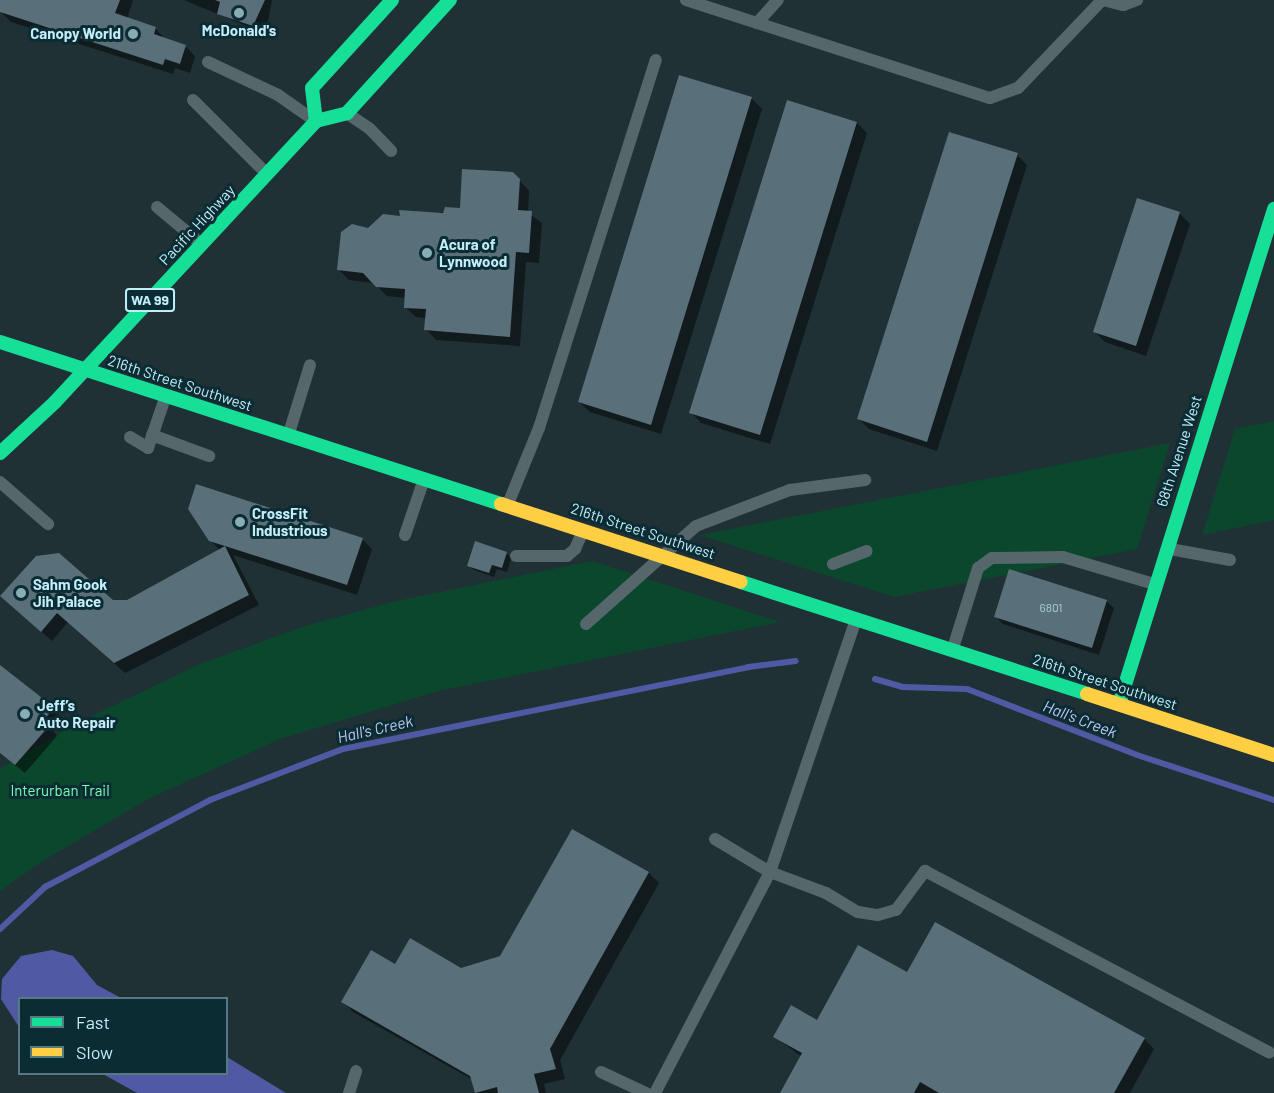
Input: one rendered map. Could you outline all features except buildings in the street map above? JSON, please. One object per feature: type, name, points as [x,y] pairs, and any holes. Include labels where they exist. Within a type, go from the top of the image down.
[{"type":"main road","points":[[392,0],[312,88],[316,121],[347,113],[450,0]]},
{"type":"main road","name":"Pacific Highway","points":[[0,453],[85,370],[316,121]]},
{"type":"main road","name":"68th Avenue West","points":[[1119,704],[1166,548],[1269,242],[1274,209]]},
{"type":"main road","name":"216th Street Southwest","points":[[0,342],[508,504],[1274,755]]},
{"type":"lane","points":[[686,0],[990,98],[1018,88],[1102,0],[1123,5],[1137,0]]},
{"type":"lane","points":[[757,23],[778,0]]},
{"type":"lane","points":[[508,504],[539,428],[656,60]]},
{"type":"lane","points":[[208,62],[278,95],[316,121]]},
{"type":"lane","points":[[193,99],[267,174]]},
{"type":"lane","points":[[347,113],[369,128],[391,151]]},
{"type":"lane","points":[[157,207],[202,244]]},
{"type":"lane","points":[[289,434],[310,365]]},
{"type":"lane","points":[[130,437],[148,448],[165,396]]},
{"type":"lane","points":[[152,435],[209,456]]},
{"type":"lane","points":[[405,535],[424,477]]},
{"type":"lane","points":[[586,624],[696,526],[790,490],[865,480]]},
{"type":"lane","points":[[0,482],[48,524]]},
{"type":"lane","points":[[516,556],[567,556],[575,549],[583,529]]},
{"type":"lane","points":[[1166,548],[1230,560]]},
{"type":"lane","points":[[833,564],[867,550]]},
{"type":"lane","points":[[953,649],[978,568],[992,558],[1063,556],[1155,584]]},
{"type":"lane","points":[[656,1093],[770,872],[794,810],[856,618]]},
{"type":"lane","points":[[715,839],[770,872],[826,893],[858,912],[878,915],[896,910],[924,871],[1269,1052]]},
{"type":"lane","points":[[349,1093],[356,1071]]},
{"type":"lane","points":[[601,1072],[646,1093]]},
{"type":"green space","points":[[1274,421],[1274,520],[1202,535],[1235,429]]},
{"type":"green space","points":[[1170,443],[1137,549],[894,597],[700,535]]},
{"type":"green space","name":"Interurban Trail","points":[[592,561],[780,622],[438,691],[280,739],[148,799],[41,862],[0,891],[0,769],[75,724],[200,664],[305,626],[392,602]]},
{"type":"water","points":[[52,950],[73,956],[97,985],[119,997],[18,997],[18,1025],[1,999],[2,979],[21,956]]},
{"type":"water","points":[[228,1058],[286,1093],[137,1093],[105,1075],[228,1075]]},
{"type":"waterway","name":"Hall's Creek","points":[[0,929],[45,887],[210,800],[343,749],[748,667],[796,661]]},
{"type":"waterway","name":"Hall's Creek","points":[[875,679],[903,687],[967,689],[1137,755],[1274,800]]},
{"type":"traffic: fast","points":[[316,121],[312,88],[392,0]]},
{"type":"traffic: fast","points":[[0,453],[55,402],[316,121],[347,113],[450,0]]},
{"type":"traffic: fast","points":[[1119,704],[1274,209]]},
{"type":"traffic: fast","points":[[0,342],[501,504]]},
{"type":"traffic: fast","points":[[741,582],[1087,694]]},
{"type":"traffic: slow","points":[[501,504],[741,582]]},
{"type":"traffic: slow","points":[[1087,694],[1274,755]]},
{"type":"place","name":"McDonald's","points":[[239,13]]},
{"type":"place","name":"Canopy World","points":[[133,34]]},
{"type":"place","name":"Acura of Lynnwood","points":[[427,253]]},
{"type":"place","name":"CrossFit Industrious","points":[[240,522]]},
{"type":"place","name":"Sahm Gook Jih Palace","points":[[21,593]]},
{"type":"place","name":"Jeff’s Auto Repair","points":[[25,714]]}]
